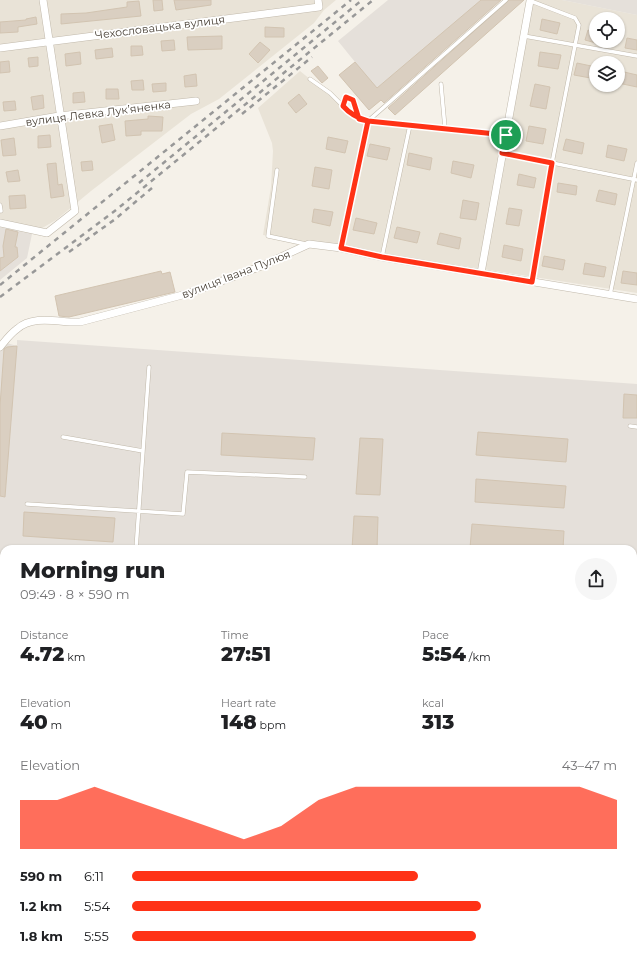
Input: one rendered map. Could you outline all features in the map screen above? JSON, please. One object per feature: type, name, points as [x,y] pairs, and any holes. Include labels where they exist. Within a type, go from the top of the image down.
[{"type":"street","points":[[0,222],[47,233],[75,211],[59,116],[43,0]]},
{"type":"street","points":[[481,273],[530,0]]},
{"type":"street","name":"Чехословацька вулиця","points":[[0,48],[319,3]]},
{"type":"street","name":"вулиця Левка Лукʼяненка","points":[[0,126],[59,116],[196,101]]},
{"type":"street","points":[[309,244],[341,248],[382,257],[637,299]]},
{"type":"street","name":"вулиця Івана Пулюя","points":[[0,347],[17,328],[24,324],[46,320],[80,322],[190,294],[259,267],[309,244]]},
{"type":"lane","points":[[341,248],[368,121],[506,0]]},
{"type":"lane","points":[[530,0],[575,18],[580,25],[552,163],[532,282]]},
{"type":"lane","points":[[524,36],[637,56]]},
{"type":"lane","points":[[310,79],[330,93],[350,114],[359,119],[506,135]]},
{"type":"lane","points":[[441,84],[445,128]]},
{"type":"lane","points":[[343,106],[346,97],[350,97],[353,100],[359,119]]},
{"type":"lane","points":[[382,257],[410,125]]},
{"type":"lane","points":[[502,153],[635,180]]},
{"type":"lane","points":[[610,295],[635,180],[637,164]]},
{"type":"lane","points":[[277,170],[268,236],[309,244]]},
{"type":"lane","points":[[0,205],[1,211]]},
{"type":"lane","points":[[136,545],[149,367]]},
{"type":"lane","points":[[630,426],[637,426]]},
{"type":"lane","points":[[63,437],[143,451]]},
{"type":"lane","points":[[27,504],[182,514],[187,472],[305,477]]},
{"type":"shaded area","points":[[0,0],[336,0],[324,10],[314,23],[219,99],[191,114],[56,220],[32,234],[0,227]]},
{"type":"shaded area","points":[[388,0],[500,0],[369,110],[339,75],[355,62],[338,41]]},
{"type":"shaded area","points":[[530,0],[562,0],[622,12],[589,12],[589,48],[625,48],[625,13],[637,15],[637,293],[263,235],[271,187],[273,151],[272,143],[258,108],[300,71],[359,119],[506,135]]},
{"type":"shaded area","points":[[562,0],[637,0],[637,15]]},
{"type":"shaded area","points":[[0,227],[32,234],[27,258],[0,280]]},
{"type":"shaded area","points":[[17,340],[637,384],[637,545],[0,545],[0,341],[17,346]]},
{"type":"building","points":[[153,0],[162,0],[163,10],[154,11]]},
{"type":"building","points":[[174,0],[211,0],[211,5],[176,10]]},
{"type":"building","points":[[481,0],[501,0],[384,103],[381,100],[369,110],[339,75],[355,62],[377,88]]},
{"type":"building","points":[[509,0],[524,0],[395,115],[388,108]]},
{"type":"building","points":[[139,1],[141,16],[61,24],[61,14],[86,13],[127,7],[127,2]]},
{"type":"building","points":[[36,17],[37,24],[18,27],[18,32],[0,33],[0,22],[26,20]]},
{"type":"building","points":[[542,19],[560,23],[557,34],[540,30]]},
{"type":"building","points":[[265,27],[284,28],[284,37],[265,37]]},
{"type":"building","points":[[588,30],[589,41],[585,40]]},
{"type":"building","points":[[222,36],[222,49],[188,50],[187,37]]},
{"type":"building","points":[[627,38],[637,40],[637,50],[625,48]]},
{"type":"building","points":[[174,40],[175,50],[162,51],[161,41]]},
{"type":"building","points":[[260,42],[270,50],[258,63],[249,54]]},
{"type":"building","points":[[131,46],[142,46],[143,55],[131,56]]},
{"type":"building","points":[[112,48],[113,57],[96,59],[95,50]]},
{"type":"building","points":[[80,52],[81,64],[66,66],[65,54]]},
{"type":"building","points":[[540,52],[561,55],[558,69],[538,66]]},
{"type":"building","points":[[38,57],[38,66],[29,67],[28,58]]},
{"type":"building","points":[[9,61],[10,72],[0,73],[0,62]]},
{"type":"building","points":[[577,63],[589,66],[589,78],[574,75]]},
{"type":"building","points":[[318,66],[328,78],[322,83],[311,71]]},
{"type":"building","points":[[625,72],[637,75],[637,87],[625,84]]},
{"type":"building","points":[[196,74],[197,86],[185,87],[184,76]]},
{"type":"building","points":[[143,80],[144,90],[132,90],[131,81]]},
{"type":"building","points":[[166,83],[166,91],[153,92],[152,84]]},
{"type":"building","points":[[535,84],[550,87],[546,109],[530,106]]},
{"type":"building","points":[[106,89],[118,89],[119,99],[106,99]]},
{"type":"building","points":[[84,92],[85,102],[73,103],[73,93]]},
{"type":"building","points":[[299,94],[307,104],[296,113],[288,103]]},
{"type":"building","points":[[43,95],[44,108],[33,110],[31,97]]},
{"type":"building","points":[[15,101],[16,110],[4,111],[3,102]]},
{"type":"building","points":[[148,116],[163,117],[162,131],[141,131],[141,135],[126,136],[125,121],[148,119]]},
{"type":"building","points":[[112,124],[115,140],[102,143],[99,126]]},
{"type":"building","points":[[529,126],[546,129],[543,144],[526,141]]},
{"type":"building","points":[[50,135],[51,147],[38,148],[38,136]]},
{"type":"building","points":[[328,137],[348,141],[345,153],[326,149]]},
{"type":"building","points":[[14,138],[16,155],[3,156],[1,140]]},
{"type":"building","points":[[566,139],[584,143],[582,154],[563,150]]},
{"type":"building","points":[[370,144],[390,148],[387,160],[367,156]]},
{"type":"building","points":[[608,145],[627,149],[624,161],[606,157]]},
{"type":"building","points":[[409,153],[432,158],[430,170],[407,165]]},
{"type":"building","points":[[92,161],[93,170],[82,171],[81,162]]},
{"type":"building","points":[[453,161],[474,165],[471,178],[451,173]]},
{"type":"building","points":[[56,163],[58,185],[62,184],[64,196],[51,198],[47,164]]},
{"type":"building","points":[[315,167],[332,170],[329,189],[312,186]]},
{"type":"building","points":[[18,170],[20,181],[8,182],[6,172]]},
{"type":"building","points":[[519,174],[536,178],[534,188],[517,185]]},
{"type":"building","points":[[558,183],[577,186],[576,195],[557,192]]},
{"type":"building","points":[[599,190],[617,194],[615,205],[596,201]]},
{"type":"building","points":[[25,195],[26,208],[10,209],[9,196]]},
{"type":"building","points":[[463,200],[479,203],[476,220],[460,218]]},
{"type":"building","points":[[509,208],[522,210],[519,226],[506,224]]},
{"type":"building","points":[[314,209],[333,212],[330,226],[312,222]]},
{"type":"building","points":[[356,218],[377,223],[374,234],[353,230]]},
{"type":"building","points":[[397,227],[420,232],[417,243],[394,238]]},
{"type":"building","points":[[6,229],[18,232],[15,247],[17,247],[18,257],[0,271],[0,258],[4,257],[3,246]]},
{"type":"building","points":[[440,233],[461,238],[459,249],[437,244]]},
{"type":"building","points":[[504,245],[523,249],[521,261],[502,257]]},
{"type":"building","points":[[544,256],[565,260],[563,270],[542,266]]},
{"type":"building","points":[[585,263],[606,267],[604,277],[583,274]]},
{"type":"building","points":[[161,271],[162,274],[170,272],[175,292],[69,317],[59,316],[55,296]]},
{"type":"building","points":[[623,271],[637,273],[637,285],[621,283]]},
{"type":"building","points":[[17,346],[5,497],[0,496],[0,406],[4,349],[7,347]]},
{"type":"building","points":[[624,394],[637,395],[637,418],[623,418]]},
{"type":"building","points":[[478,432],[568,439],[566,462],[476,455]]},
{"type":"building","points":[[222,433],[315,438],[313,460],[221,455]]},
{"type":"building","points":[[360,438],[383,439],[380,495],[356,494]]},
{"type":"building","points":[[476,479],[566,486],[564,508],[475,502]]},
{"type":"building","points":[[24,512],[115,518],[113,542],[23,536]]},
{"type":"building","points":[[354,516],[378,517],[377,545],[352,545]]},
{"type":"building","points":[[472,524],[564,531],[563,545],[470,545]]},
{"type":"railway","points":[[0,285],[351,0]]},
{"type":"railway","points":[[139,183],[362,0]]},
{"type":"railway","points":[[0,297],[116,210],[373,0]]},
{"type":"railway","points":[[242,114],[312,57]]},
{"type":"railway","points":[[69,252],[114,220],[152,188]]},
{"type":"route","points":[[506,135],[359,119],[353,100],[350,97],[346,97],[343,106],[350,114],[359,119],[368,121],[341,248],[382,257],[532,282],[552,163],[502,153],[506,135]]}]
